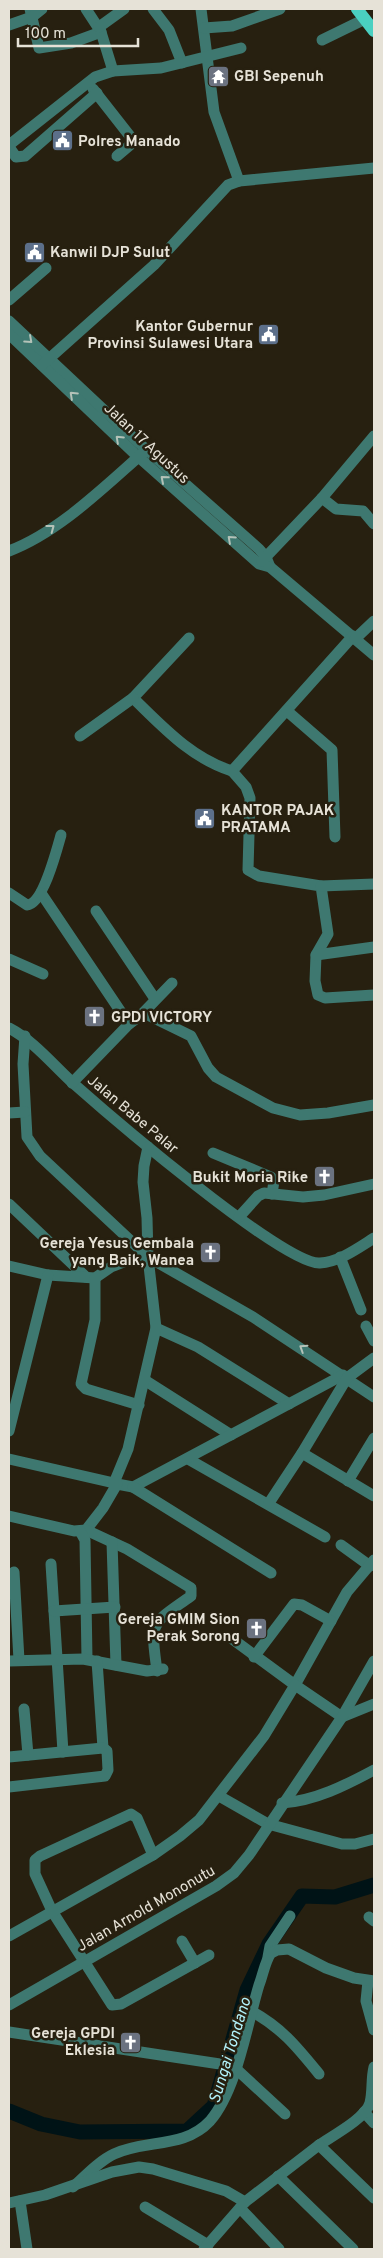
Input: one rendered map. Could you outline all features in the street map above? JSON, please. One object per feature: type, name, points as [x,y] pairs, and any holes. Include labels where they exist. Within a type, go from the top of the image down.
[{"type":"main road","points":[[361,12],[374,31]]},
{"type":"street","points":[[9,25],[42,9]]},
{"type":"street","points":[[86,9],[100,29],[113,71]]},
{"type":"street","points":[[31,13],[39,48],[75,41],[100,29],[124,9]]},
{"type":"street","points":[[153,9],[169,30],[182,63]]},
{"type":"street","points":[[201,9],[205,58],[214,112],[239,181]]},
{"type":"street","points":[[204,28],[239,24],[280,9]]},
{"type":"street","points":[[322,40],[361,12]]},
{"type":"street","points":[[97,93],[25,156],[16,157],[9,146],[87,82],[113,71],[152,69],[241,48]]},
{"type":"street","points":[[87,82],[132,140],[130,145],[117,156]]},
{"type":"street","points":[[46,362],[154,265],[224,189],[239,181],[374,168]]},
{"type":"street","points":[[9,300],[46,268]]},
{"type":"street","name":"Jalan 17 Agustus","points":[[9,321],[46,362],[143,453],[265,563],[374,655]]},
{"type":"street","name":"Jalan 17 Agustus","points":[[9,334],[46,362]]},
{"type":"street","points":[[265,563],[374,436]]},
{"type":"street","points":[[9,551],[44,533],[82,505],[143,453]]},
{"type":"street","name":"Jalan 17 Agustus","points":[[143,453],[205,502],[265,563]]},
{"type":"street","points":[[322,498],[336,509],[363,510],[374,524]]},
{"type":"street","points":[[232,771],[354,637],[374,621]]},
{"type":"street","points":[[80,736],[133,698],[189,638]]},
{"type":"street","points":[[133,698],[190,750],[216,766],[232,771],[246,787],[250,798],[246,859],[248,870],[259,876],[320,886],[374,884]]},
{"type":"street","points":[[286,711],[332,750],[335,837]]},
{"type":"street","points":[[9,893],[29,905],[41,893],[61,835]]},
{"type":"street","points":[[320,886],[328,934],[316,955],[316,981],[319,997],[374,995]]},
{"type":"street","points":[[41,893],[128,1024]]},
{"type":"street","points":[[96,911],[155,1000]]},
{"type":"street","points":[[316,955],[374,947]]},
{"type":"street","points":[[9,959],[43,974]]},
{"type":"street","points":[[72,1083],[128,1024],[141,1015],[172,984]]},
{"type":"street","points":[[141,1015],[154,1017],[191,1036],[208,1068],[216,1076],[273,1108],[300,1115],[328,1113],[374,1105]]},
{"type":"street","name":"Jalan Babe Palar","points":[[9,1028],[25,1036],[72,1083],[219,1204],[301,1259],[319,1264],[340,1257],[374,1238]]},
{"type":"street","points":[[25,1036],[23,1064],[25,1112],[27,1137],[30,1144],[146,1256],[253,1317],[374,1397]]},
{"type":"street","points":[[9,1113],[25,1112]]},
{"type":"street","points":[[9,1787],[105,1776],[108,1770],[107,1751],[103,1748],[85,1609],[83,1531],[107,1502],[128,1449],[146,1381],[156,1328],[146,1256],[144,1171],[148,1147]]},
{"type":"street","points":[[213,1153],[270,1177],[274,1180],[272,1194]]},
{"type":"street","points":[[239,1217],[258,1196],[264,1193],[304,1197],[324,1195],[374,1184]]},
{"type":"street","points":[[9,1204],[90,1277],[95,1320],[81,1384],[86,1389],[139,1405]]},
{"type":"street","points":[[9,1266],[48,1275],[90,1277],[111,1267],[146,1256]]},
{"type":"street","points":[[340,1257],[361,1310]]},
{"type":"street","points":[[9,1431],[48,1275]]},
{"type":"street","points":[[366,1326],[374,1341]]},
{"type":"street","points":[[156,1328],[198,1347],[289,1404]]},
{"type":"street","points":[[133,1487],[289,1404],[345,1377],[374,1358]]},
{"type":"street","points":[[269,1503],[302,1453],[345,1377]]},
{"type":"street","points":[[146,1381],[231,1435]]},
{"type":"street","points":[[348,1481],[374,1438]]},
{"type":"street","points":[[302,1453],[374,1496]]},
{"type":"street","points":[[9,1458],[133,1487],[271,1573]]},
{"type":"street","points":[[188,1459],[269,1503],[325,1537]]},
{"type":"street","points":[[9,1516],[83,1531],[112,1542],[178,1579],[191,1588],[191,1596],[159,1619],[154,1629],[160,1670],[147,1672],[92,1660],[14,1661],[14,1572]]},
{"type":"street","points":[[112,1542],[116,1665]]},
{"type":"street","points":[[9,1936],[153,1855],[199,1820],[264,1736],[347,1592],[372,1563],[340,1545]]},
{"type":"street","points":[[51,1564],[56,1659],[64,1752]]},
{"type":"street","points":[[254,1657],[294,1604],[302,1605],[331,1621]]},
{"type":"street","points":[[54,1611],[115,1607]]},
{"type":"street","points":[[231,1638],[254,1657],[342,1717],[374,1704]]},
{"type":"street","name":"Jalan Arnold Mononutu","points":[[9,2005],[226,1880],[249,1855],[282,1803],[342,1717],[374,1661]]},
{"type":"street","points":[[24,1709],[28,1755]]},
{"type":"street","points":[[9,1757],[103,1748]]},
{"type":"street","points":[[282,1803],[297,1802],[319,1796],[374,1770]]},
{"type":"street","points":[[219,1796],[268,1824],[342,1844],[354,1844],[374,1839]]},
{"type":"street","points":[[153,1855],[138,1818],[133,1814],[40,1856],[35,1860],[35,1874],[52,1911],[109,2003],[116,2006],[209,1956]]},
{"type":"street","points":[[73,2187],[114,2154],[172,2142],[200,2130],[210,2120],[218,2108],[270,1946],[290,1916]]},
{"type":"street","points":[[182,1941],[195,1963]]},
{"type":"street","points":[[268,1957],[277,1950],[289,1949],[326,1968],[371,1981],[366,2001],[374,2030]]},
{"type":"street","points":[[251,2010],[289,2037],[319,2074]]},
{"type":"street","points":[[9,2032],[230,2066],[285,2114]]},
{"type":"street","points":[[145,2207],[206,2247],[243,2205],[319,2144],[364,2112],[370,2105],[374,2068]]},
{"type":"street","points":[[364,2112],[374,2123]]},
{"type":"street","points":[[319,2144],[374,2198]]},
{"type":"street","points":[[27,2249],[15,2202],[73,2187],[112,2172],[139,2167],[152,2169],[226,2191],[243,2205],[279,2249]]},
{"type":"street","points":[[278,2176],[353,2249]]},
{"type":"waterway","name":"Sungai Tondano","points":[[9,2111],[41,2124],[80,2132],[187,2131],[214,2106],[247,1990],[269,1944],[302,1896],[335,1897],[374,1885]]},
{"type":"place","name":"GBI Sepenuh","points":[[218,76]]},
{"type":"place","name":"Polres Manado","points":[[62,141]]},
{"type":"place","name":"Kanwil DJP Sulut","points":[[34,252]]},
{"type":"place","name":"Kantor Gubernur Provinsi Sulawesi Utara","points":[[269,335]]},
{"type":"place","name":"KANTOR PAJAK PRATAMA","points":[[205,819]]},
{"type":"place","name":"GPDI VICTORY","points":[[95,1017]]},
{"type":"place","name":"Bukit Moria Rike","points":[[324,1177]]},
{"type":"place","name":"Gereja Yesus Gembala yang Baik, Wanea","points":[[210,1252]]},
{"type":"place","name":"Gereja GMIM Sion Perak Sorong","points":[[256,1628]]},
{"type":"place","name":"Gereja GPDI Eklesia","points":[[131,2042]]}]
